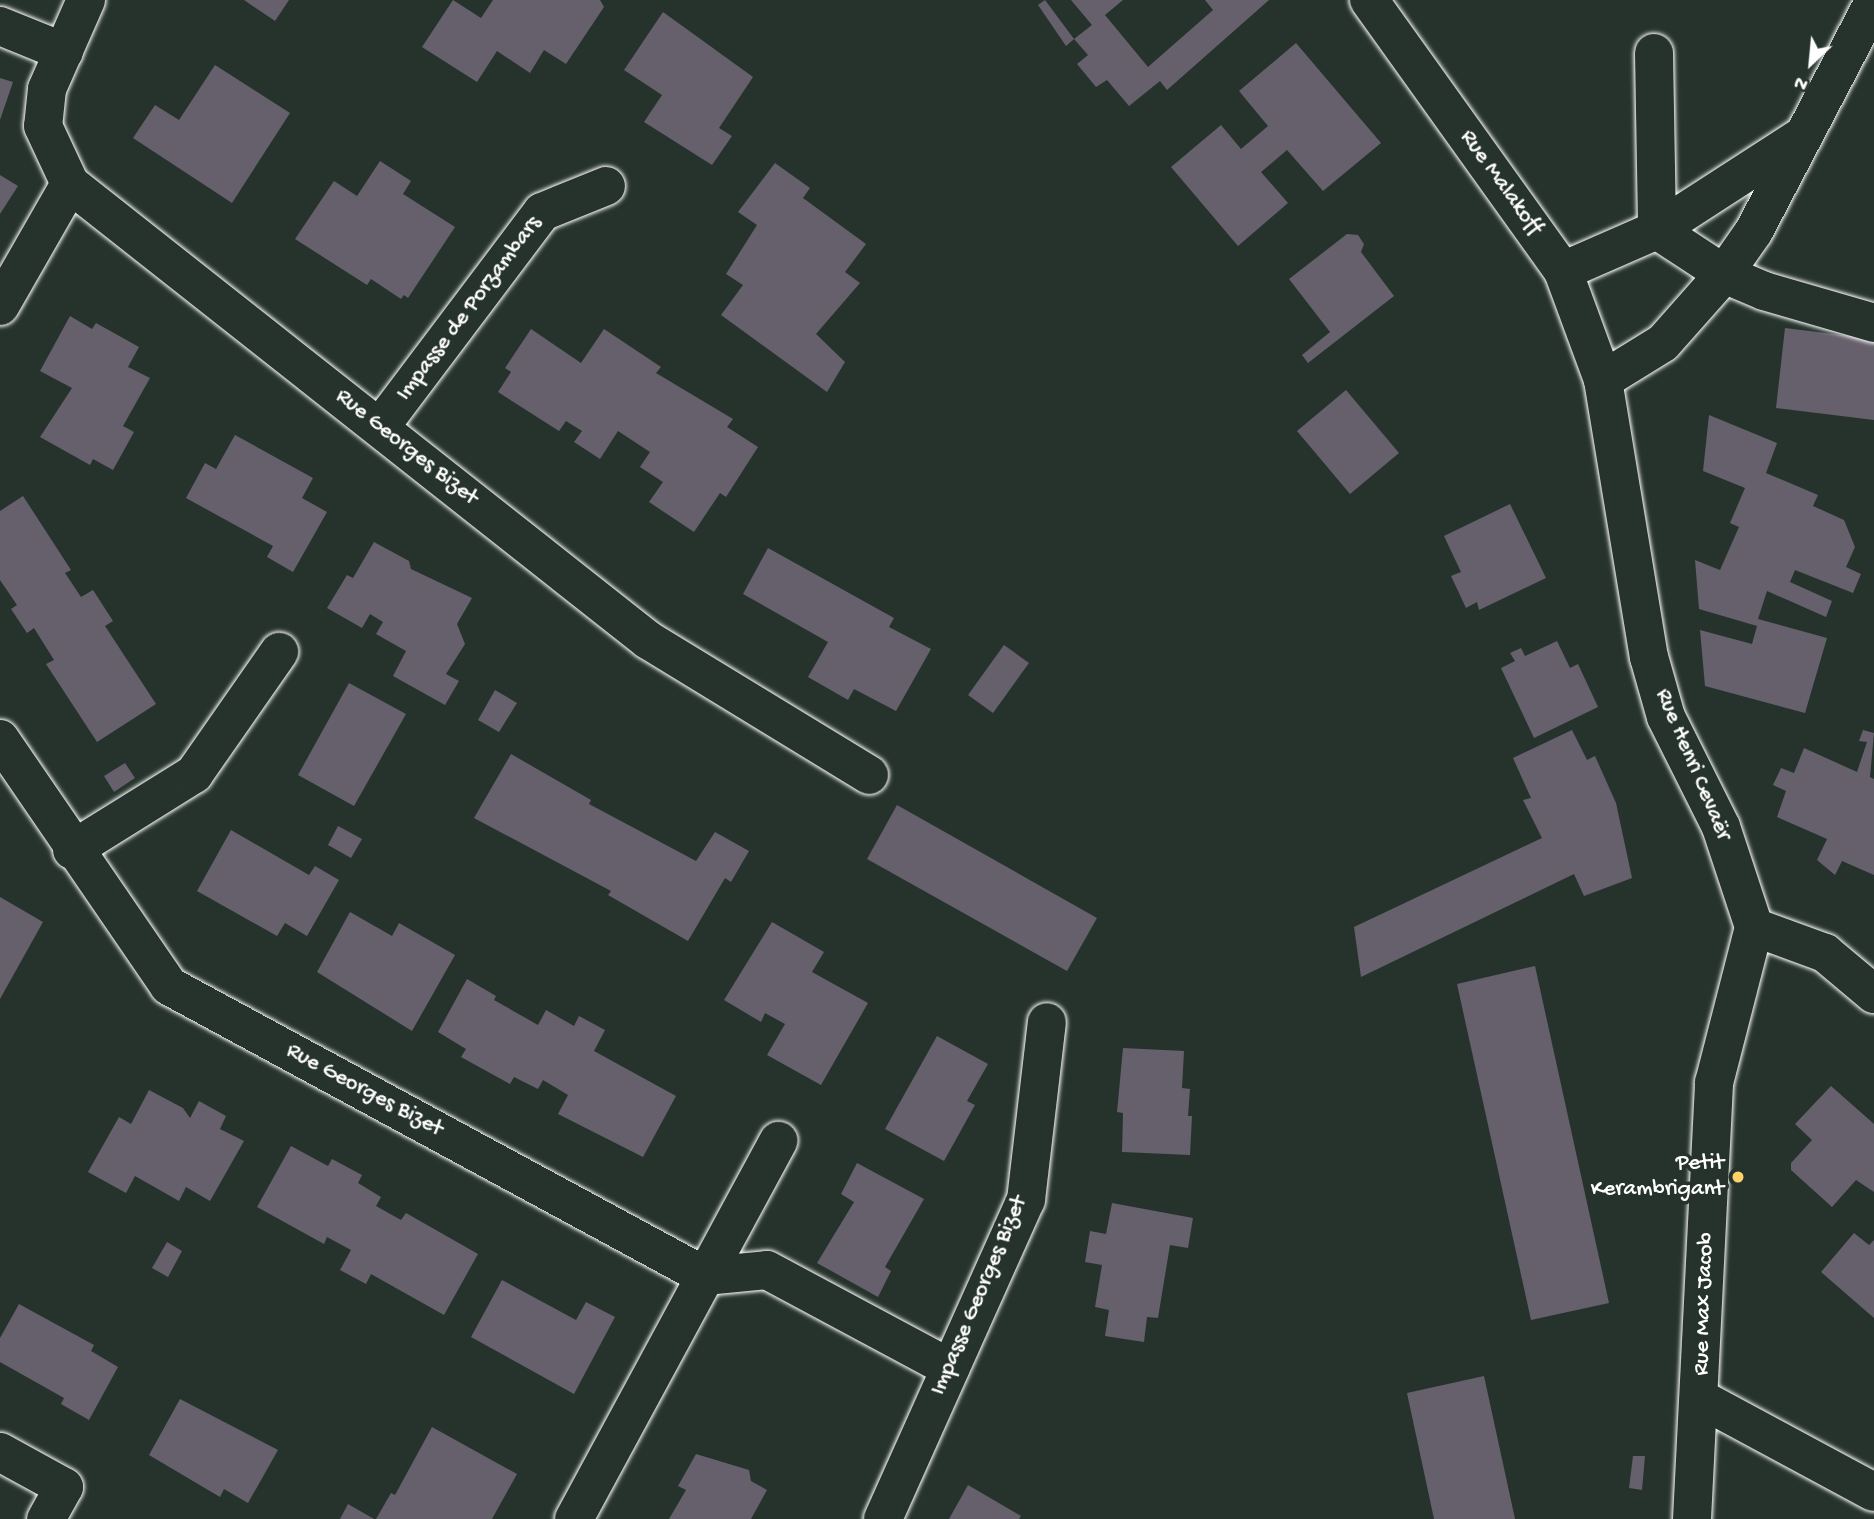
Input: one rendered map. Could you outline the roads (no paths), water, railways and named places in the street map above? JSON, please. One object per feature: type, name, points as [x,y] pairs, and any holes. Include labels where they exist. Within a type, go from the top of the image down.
[{"type":"street","points":[[0,306],[70,184],[43,127],[47,89],[86,0]]},
{"type":"street","name":"Rue Malakoff","points":[[1369,0],[1563,271],[1603,380]]},
{"type":"street","points":[[1603,380],[1663,343],[1724,274],[1754,231],[1874,1]]},
{"type":"street","points":[[0,26],[64,52]]},
{"type":"street","points":[[1654,53],[1657,230]]},
{"type":"street","points":[[1563,271],[1657,230],[1804,135]]},
{"type":"street","name":"Rue Georges Bizet","points":[[70,184],[648,639],[869,775]]},
{"type":"street","name":"Impasse de Porzambars","points":[[380,426],[542,212],[606,186]]},
{"type":"street","points":[[1657,230],[1724,274],[1764,291],[1874,323]]},
{"type":"street","name":"Rue Henri Cevaër","points":[[1603,380],[1649,657],[1666,717],[1721,827],[1754,927]]},
{"type":"street","points":[[72,850],[194,774],[279,652]]},
{"type":"street","name":"Rue Georges Bizet","points":[[0,739],[72,850],[169,986],[705,1276]]},
{"type":"street","points":[[1754,927],[1825,953],[1874,994]]},
{"type":"street","name":"Rue Max Jacob","points":[[1692,1519],[1701,1399],[1714,1083],[1754,927]]},
{"type":"street","name":"Impasse Georges Bizet","points":[[883,1519],[1026,1200],[1047,1022]]},
{"type":"street","points":[[574,1519],[778,1141]]},
{"type":"street","points":[[705,1276],[767,1270],[950,1368]]},
{"type":"street","points":[[1701,1399],[1874,1492]]},
{"type":"street","points":[[0,1452],[64,1487],[46,1519]]},
{"type":"place","name":"Petit Kerambrigant","points":[[1738,1177]]}]
